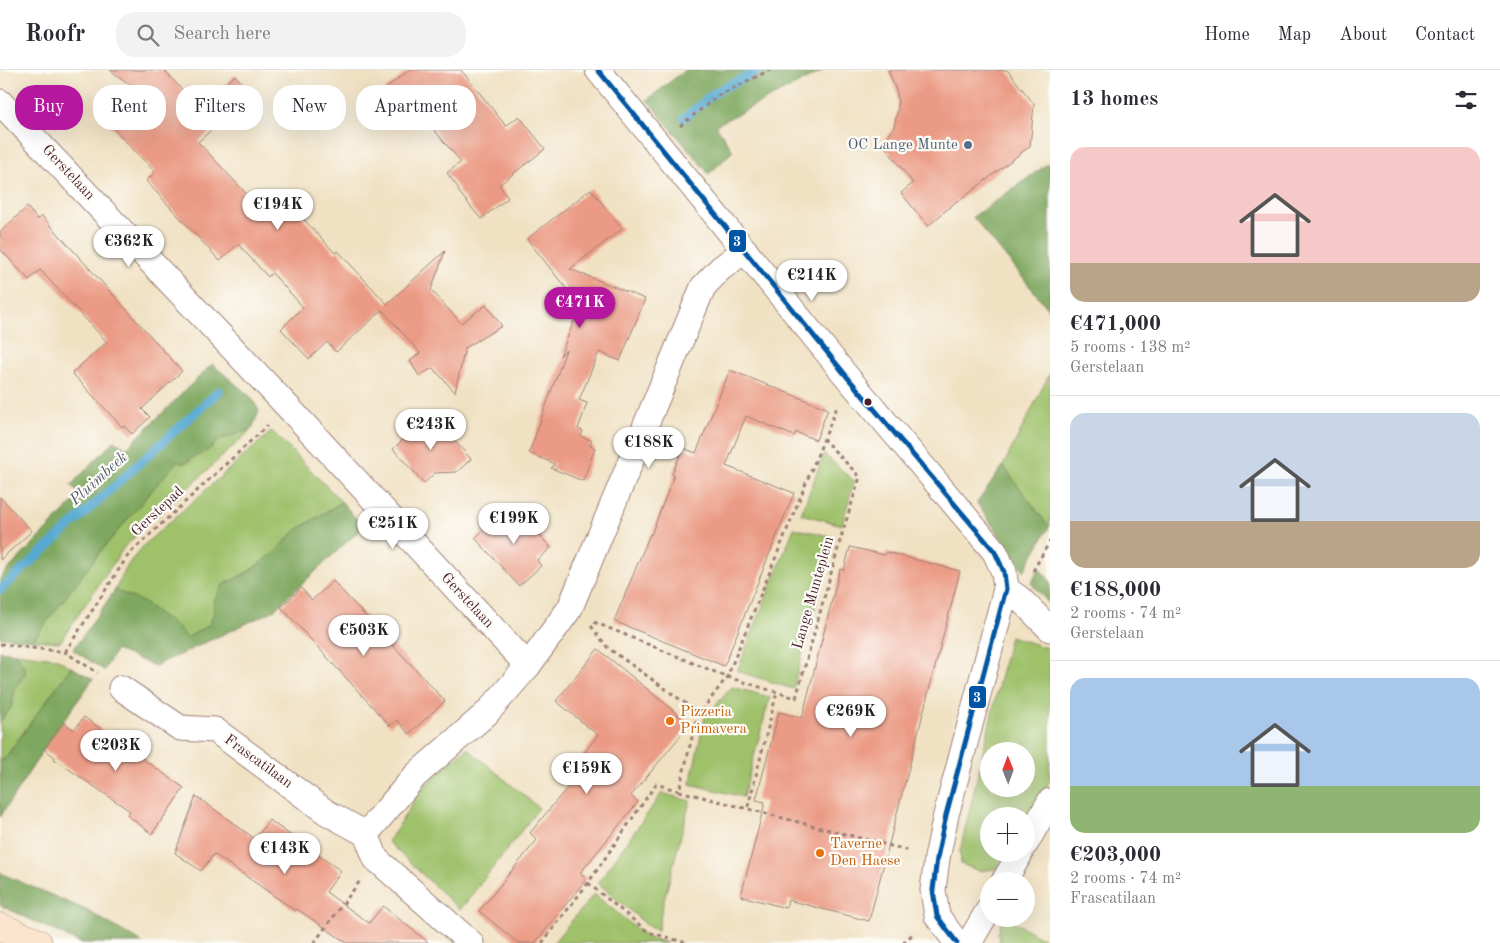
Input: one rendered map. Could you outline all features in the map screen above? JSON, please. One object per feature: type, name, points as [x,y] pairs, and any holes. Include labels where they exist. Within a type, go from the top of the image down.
[{"type":"street","points":[[598,70],[848,378],[995,552],[1004,572],[1006,589],[946,815],[937,858],[933,890],[937,916],[957,943]]},
{"type":"street","name":"Gerstelaan","points":[[0,102],[288,407],[528,666]]},
{"type":"street","points":[[471,943],[376,859],[366,834],[416,775],[487,713],[577,613],[702,287],[745,250]]},
{"type":"street","points":[[1006,589],[1019,598],[1050,629]]},
{"type":"street","name":"Frascatilaan","points":[[122,688],[180,728],[215,730],[326,812],[366,834]]},
{"type":"street","points":[[1035,827],[1050,801]]},
{"type":"street","points":[[969,943],[980,924]]},
{"type":"street","points":[[0,927],[38,943]]},
{"type":"path","points":[[657,143],[719,95],[770,70]]},
{"type":"path","points":[[678,790],[697,717],[727,676],[848,378]]},
{"type":"path","name":"Gerstepad","points":[[65,652],[129,554],[288,407]]},
{"type":"path","name":"Lange Munteplein","points":[[577,613],[727,676],[796,698],[860,477],[823,439]]},
{"type":"path","points":[[577,613],[608,648],[700,713]]},
{"type":"path","points":[[0,644],[65,652],[122,688]]},
{"type":"path","points":[[748,807],[777,692]]},
{"type":"path","points":[[542,943],[588,883],[656,784],[937,858]]},
{"type":"path","points":[[314,943],[376,859]]},
{"type":"path","points":[[588,883],[648,932],[686,943]]},
{"type":"green space","points":[[685,70],[822,70],[716,125],[733,151],[709,174],[647,100]]},
{"type":"green space","points":[[1050,162],[1050,311],[973,217]]},
{"type":"green space","points":[[212,364],[252,398],[259,411],[252,429],[224,438],[208,450],[183,464],[177,461],[99,553],[33,640],[0,637],[0,578],[80,495],[71,485],[114,441],[127,448]]},
{"type":"green space","points":[[1050,373],[1050,526],[1049,527],[1003,466]]},
{"type":"green space","points":[[252,429],[125,546],[60,642],[33,640],[99,553],[177,460],[208,450],[224,438]]},
{"type":"green space","points":[[272,431],[342,502],[295,531],[275,552],[248,572],[223,585],[214,601],[214,612],[210,624],[187,638],[176,626],[115,590],[129,563],[146,543]]},
{"type":"green space","points":[[824,454],[854,481],[842,525],[801,514]]},
{"type":"green space","points":[[1003,466],[1049,527],[1024,571],[977,503]]},
{"type":"green space","points":[[342,502],[363,527],[273,611],[155,666],[116,650],[104,670],[73,650],[115,590],[143,602],[176,626],[187,638],[210,624],[214,612],[214,601],[223,585],[248,572],[275,552],[295,531]]},
{"type":"green space","points":[[794,528],[834,537],[793,689],[737,671]]},
{"type":"green space","points":[[1039,568],[1050,581],[1050,605],[1031,583]]},
{"type":"green space","points":[[1010,636],[1050,649],[1050,781],[1034,807],[980,807],[980,862],[1000,862],[995,869],[979,871],[961,864],[960,851],[980,765],[980,798],[1035,798],[1035,742],[985,742]]},
{"type":"green space","points":[[0,651],[15,653],[25,668],[25,674],[16,686],[11,708],[0,721]]},
{"type":"green space","points":[[15,653],[56,658],[71,667],[5,758],[0,762],[0,721],[11,708],[16,686],[21,680],[25,668]]},
{"type":"green space","points":[[71,667],[93,679],[44,749],[0,817],[0,762],[5,758]]},
{"type":"green space","points":[[732,687],[770,697],[743,797],[690,784],[705,717]]},
{"type":"green space","points":[[467,748],[539,808],[460,910],[388,842],[423,787]]},
{"type":"green space","points":[[662,793],[690,801],[658,930],[649,927],[598,883]]},
{"type":"green space","points":[[0,873],[86,910],[143,943],[80,943],[0,905]]},
{"type":"green space","points":[[594,894],[647,937],[667,943],[553,943]]},
{"type":"green space","points":[[1000,927],[1023,927],[1050,943],[1000,943],[998,933]]},
{"type":"building","points":[[110,70],[164,70],[178,85],[176,85],[176,130],[211,130],[198,142],[257,205],[261,202],[267,208],[281,195],[335,253],[338,251],[387,304],[445,251],[431,290],[461,323],[486,305],[502,326],[465,348],[455,392],[433,368],[419,376],[410,361],[420,353],[382,310],[336,352],[327,342],[309,359],[281,329],[303,307],[272,273],[268,277],[238,244],[220,261],[146,181],[155,172],[115,130],[166,130],[166,85],[130,85]]},
{"type":"building","points":[[409,70],[461,70],[473,85],[390,85]]},
{"type":"building","name":"OC Lange Munte","points":[[888,70],[1007,70],[1034,104],[1030,146],[958,200],[928,226],[901,193],[913,183],[882,143],[894,127],[898,109],[897,93]]},
{"type":"building","points":[[235,75],[244,85],[224,85]]},
{"type":"building","points":[[476,89],[506,126],[519,116],[545,149],[499,185],[508,198],[481,219],[458,191],[459,189],[447,173],[461,162],[434,130],[476,130]]},
{"type":"building","points":[[591,189],[622,229],[570,269],[645,299],[620,361],[599,352],[579,400],[587,403],[578,429],[583,431],[581,436],[592,441],[590,446],[595,448],[583,481],[551,468],[555,464],[529,453],[566,350],[560,356],[580,306],[527,239]]},
{"type":"building","points":[[27,207],[38,220],[42,216],[182,371],[142,409],[150,417],[132,434],[124,426],[122,427],[72,373],[107,342],[40,270],[29,280],[0,249],[0,232]]},
{"type":"building","points":[[730,370],[828,409],[816,440],[796,432],[794,436],[746,416],[726,466],[794,493],[724,666],[614,621],[651,535],[683,448],[696,453]]},
{"type":"building","points":[[430,414],[471,459],[457,472],[435,473],[424,483],[393,449]]},
{"type":"building","points":[[0,497],[32,531],[0,560]]},
{"type":"building","points":[[512,505],[551,548],[537,560],[541,566],[519,586],[475,538]]},
{"type":"building","points":[[850,547],[885,555],[886,552],[960,571],[869,921],[788,900],[786,908],[741,896],[765,802],[756,800],[779,712],[802,718],[840,569],[844,570]]},
{"type":"building","points":[[333,581],[445,701],[409,734],[397,720],[390,726],[281,607],[301,588],[312,600]]},
{"type":"building","points":[[598,649],[690,724],[631,796],[638,802],[580,873],[587,878],[535,943],[518,943],[479,911],[537,840],[530,833],[588,762],[581,757],[598,735],[556,701]]},
{"type":"building","points":[[84,717],[184,788],[152,834],[127,815],[130,811],[54,759],[55,757],[44,749],[63,722],[74,730]]},
{"type":"building","points":[[196,796],[255,839],[269,820],[341,871],[326,892],[369,923],[383,906],[429,943],[347,943],[297,909],[296,911],[214,854],[201,871],[175,853]]},
{"type":"waterway","name":"Pluimbeek","points":[[684,118],[717,91],[760,70]]},
{"type":"waterway","name":"Pluimbeek","points":[[0,590],[219,391]]},
{"type":"transit line","name":"3","points":[[598,70],[848,378],[995,552],[1004,572],[1006,589],[946,815],[937,858],[933,890],[937,916],[957,943]]},
{"type":"place","name":"OC Lange Munte","points":[[968,145]]},
{"type":"place","name":"Pizzeria Primavera","points":[[670,721]]},
{"type":"place","name":"Taverne Den Haese","points":[[820,853]]}]
